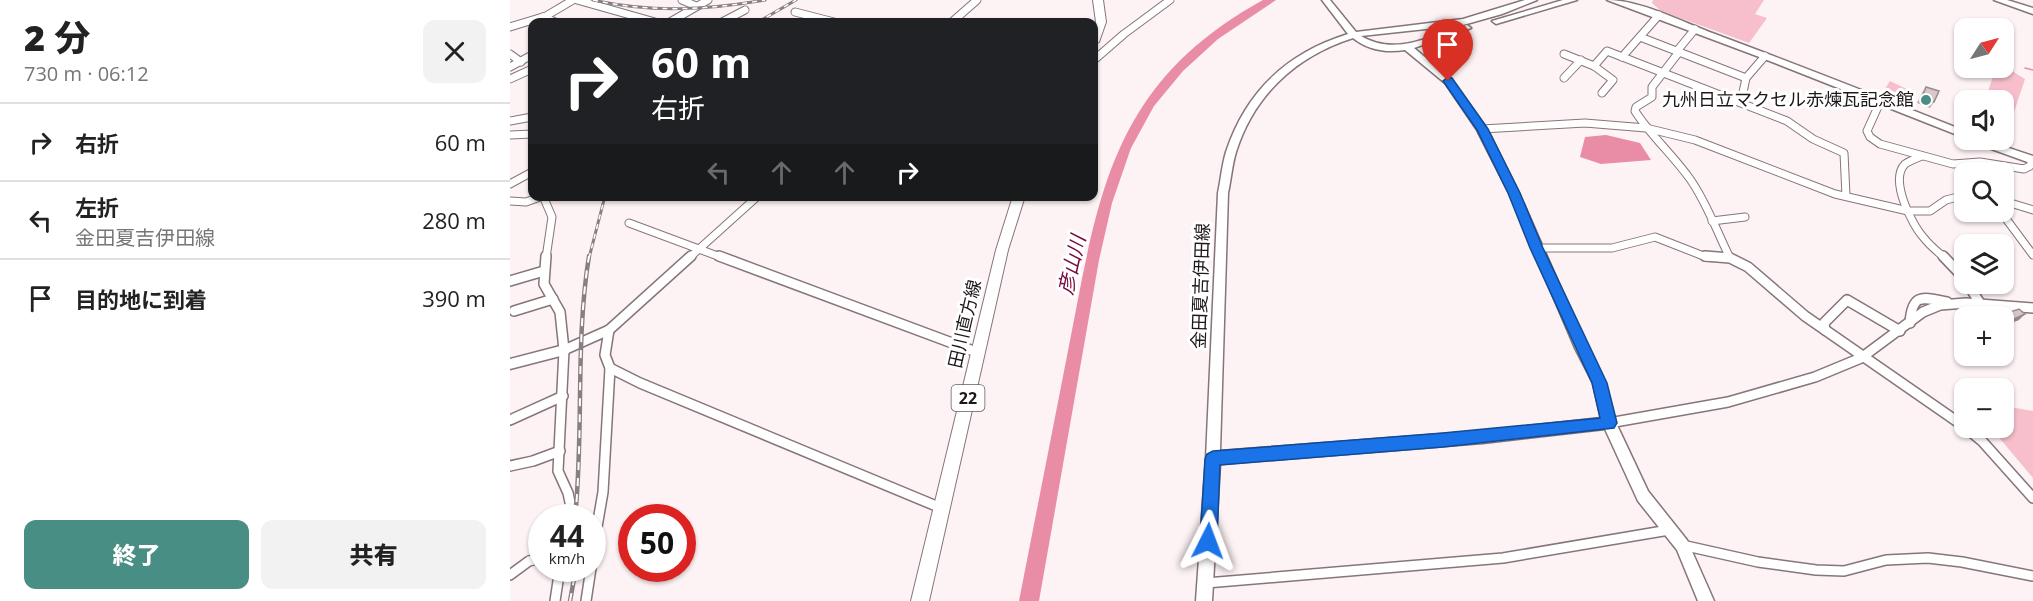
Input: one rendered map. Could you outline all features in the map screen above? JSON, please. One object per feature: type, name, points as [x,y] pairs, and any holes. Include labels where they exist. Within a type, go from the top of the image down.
[{"type":"main road","points":[[1098,0],[1101,22],[1098,31]]},
{"type":"main road","points":[[1326,0],[1361,41],[1382,48],[1407,47],[1573,0]]},
{"type":"main road","name":"金田夏吉伊田線","points":[[1204,601],[1213,459],[1223,193],[1230,153],[1243,120],[1260,92],[1282,70],[1319,48],[1352,33],[1461,22],[1533,0]]},
{"type":"main road","points":[[1611,0],[1643,4],[1659,15],[1954,130]]},
{"type":"main road","points":[[1998,0],[2033,11]]},
{"type":"main road","points":[[1407,47],[1448,81],[1482,129],[1514,193],[1599,383],[1609,423],[1643,496],[1682,545],[1706,601]]},
{"type":"main road","points":[[2004,150],[2032,160]]},
{"type":"main road","name":"田川直方線","points":[[920,601],[1002,250],[1017,201]]},
{"type":"main road","points":[[510,364],[564,350]]},
{"type":"main road","points":[[1213,459],[1472,438],[1609,423]]},
{"type":"street","points":[[540,18],[575,0],[640,18]]},
{"type":"street","points":[[682,0],[696,6]]},
{"type":"street","points":[[676,18],[708,0]]},
{"type":"street","points":[[957,18],[977,0]]},
{"type":"street","points":[[1098,57],[1170,0]]},
{"type":"street","points":[[730,18],[745,10]]},
{"type":"street","points":[[795,12],[818,18]]},
{"type":"street","points":[[1622,57],[1659,15]]},
{"type":"street","points":[[510,27],[528,22]]},
{"type":"street","points":[[1695,29],[1652,87],[1652,97],[1635,107],[1635,111],[1646,128],[1665,146],[1692,182],[1730,258]]},
{"type":"street","points":[[1640,37],[1746,78]]},
{"type":"street","points":[[1594,66],[1607,51],[1787,121],[1813,140],[1844,153],[1846,196]]},
{"type":"street","points":[[510,54],[521,62]]},
{"type":"street","points":[[1564,54],[1594,66],[1613,80],[1602,93]]},
{"type":"street","points":[[1741,102],[1746,78],[1765,56]]},
{"type":"street","points":[[510,67],[528,58]]},
{"type":"street","points":[[1564,78],[1581,60]]},
{"type":"street","points":[[510,81],[528,73]]},
{"type":"street","points":[[1881,100],[1867,131],[1870,137],[1883,145],[1958,165],[1980,162],[2024,169],[2030,166],[2032,160]]},
{"type":"street","points":[[510,121],[528,118]]},
{"type":"street","points":[[1482,129],[1586,123],[1646,128],[1695,140],[1835,194],[1908,211],[1930,211],[1946,200],[1954,198]]},
{"type":"street","points":[[510,135],[528,134]]},
{"type":"street","points":[[1923,156],[1905,164],[1899,175],[1908,211],[1921,235],[1954,265]]},
{"type":"street","points":[[510,184],[528,174]]},
{"type":"street","points":[[510,201],[529,201]]},
{"type":"street","points":[[545,201],[552,217],[544,284],[560,312],[564,350],[558,471],[570,504]]},
{"type":"street","points":[[564,350],[609,330],[753,201]]},
{"type":"street","points":[[2014,204],[2033,210]]},
{"type":"street","points":[[1712,221],[1745,217]]},
{"type":"street","points":[[2008,222],[2033,255]]},
{"type":"street","points":[[629,223],[979,353]]},
{"type":"street","points":[[1537,248],[1612,248],[1655,237],[1706,257],[1730,258],[1748,267],[1805,316],[1954,419]]},
{"type":"street","points":[[510,281],[544,271]]},
{"type":"street","points":[[1975,294],[1982,305]]},
{"type":"street","points":[[1910,323],[1911,306],[1916,300],[1926,298],[1959,304],[2033,308]]},
{"type":"street","points":[[514,311],[553,300]]},
{"type":"street","points":[[1825,330],[1824,323],[1847,300],[1900,331]]},
{"type":"street","points":[[1609,423],[1658,418],[1722,403],[1820,375],[1864,358],[1931,308],[1959,304]]},
{"type":"street","points":[[601,504],[610,368],[605,355],[609,330]]},
{"type":"street","points":[[610,368],[640,383],[941,508]]},
{"type":"street","points":[[510,420],[563,396]]},
{"type":"street","points":[[1978,438],[2033,498]]},
{"type":"street","points":[[510,466],[533,461],[560,451]]},
{"type":"street","points":[[1206,583],[1503,558],[1669,530]]},
{"type":"street","points":[[1682,545],[1787,569],[1839,571],[1865,568],[1888,560],[1916,557],[1990,566],[2029,577],[2033,576]]},
{"type":"street","points":[[510,575],[528,562]]},
{"type":"street","points":[[555,601],[558,582]]},
{"type":"street","points":[[586,601],[589,582]]},
{"type":"shaded area","points":[[1653,0],[1764,0],[1755,14],[1767,18],[1749,43],[1661,11],[1652,3]]},
{"type":"shaded area","points":[[2014,72],[2025,79],[2014,112],[2014,90],[1988,90],[1993,78],[2014,78]]},
{"type":"shaded area","points":[[1890,81],[1911,91],[1904,105],[1890,99],[1888,93],[1883,92]]},
{"type":"shaded area","points":[[1606,135],[1640,143],[1651,160],[1601,164],[1580,157],[1585,137]]},
{"type":"shaded area","points":[[2014,408],[2033,411],[2033,478],[1999,438],[2014,438]]},
{"type":"building","points":[[1926,87],[1939,91],[1934,102],[1922,97]]},
{"type":"building","points":[[2019,309],[2025,314],[2014,319],[2014,311]]},
{"type":"waterway","name":"彦山川","points":[[1029,601],[1092,260],[1114,175],[1138,122],[1150,103],[1179,68],[1232,23],[1271,0]]},
{"type":"waterway","points":[[2025,68],[2033,70]]},
{"type":"railway","points":[[593,0],[636,7],[679,9],[765,0]]},
{"type":"railway","points":[[765,18],[796,0]]},
{"type":"railway","points":[[589,258],[604,201]]},
{"type":"railway","points":[[576,504],[582,321],[589,256]]},
{"type":"railway","points":[[570,601],[573,582]]},
{"type":"place","name":"九州日立マクセル赤煉瓦記念館","points":[[1926,100]]},
{"type":"route","points":[[1208,541],[1213,459],[1443,440],[1609,423],[1599,383],[1581,348],[1514,193],[1482,129],[1448,81]]}]
